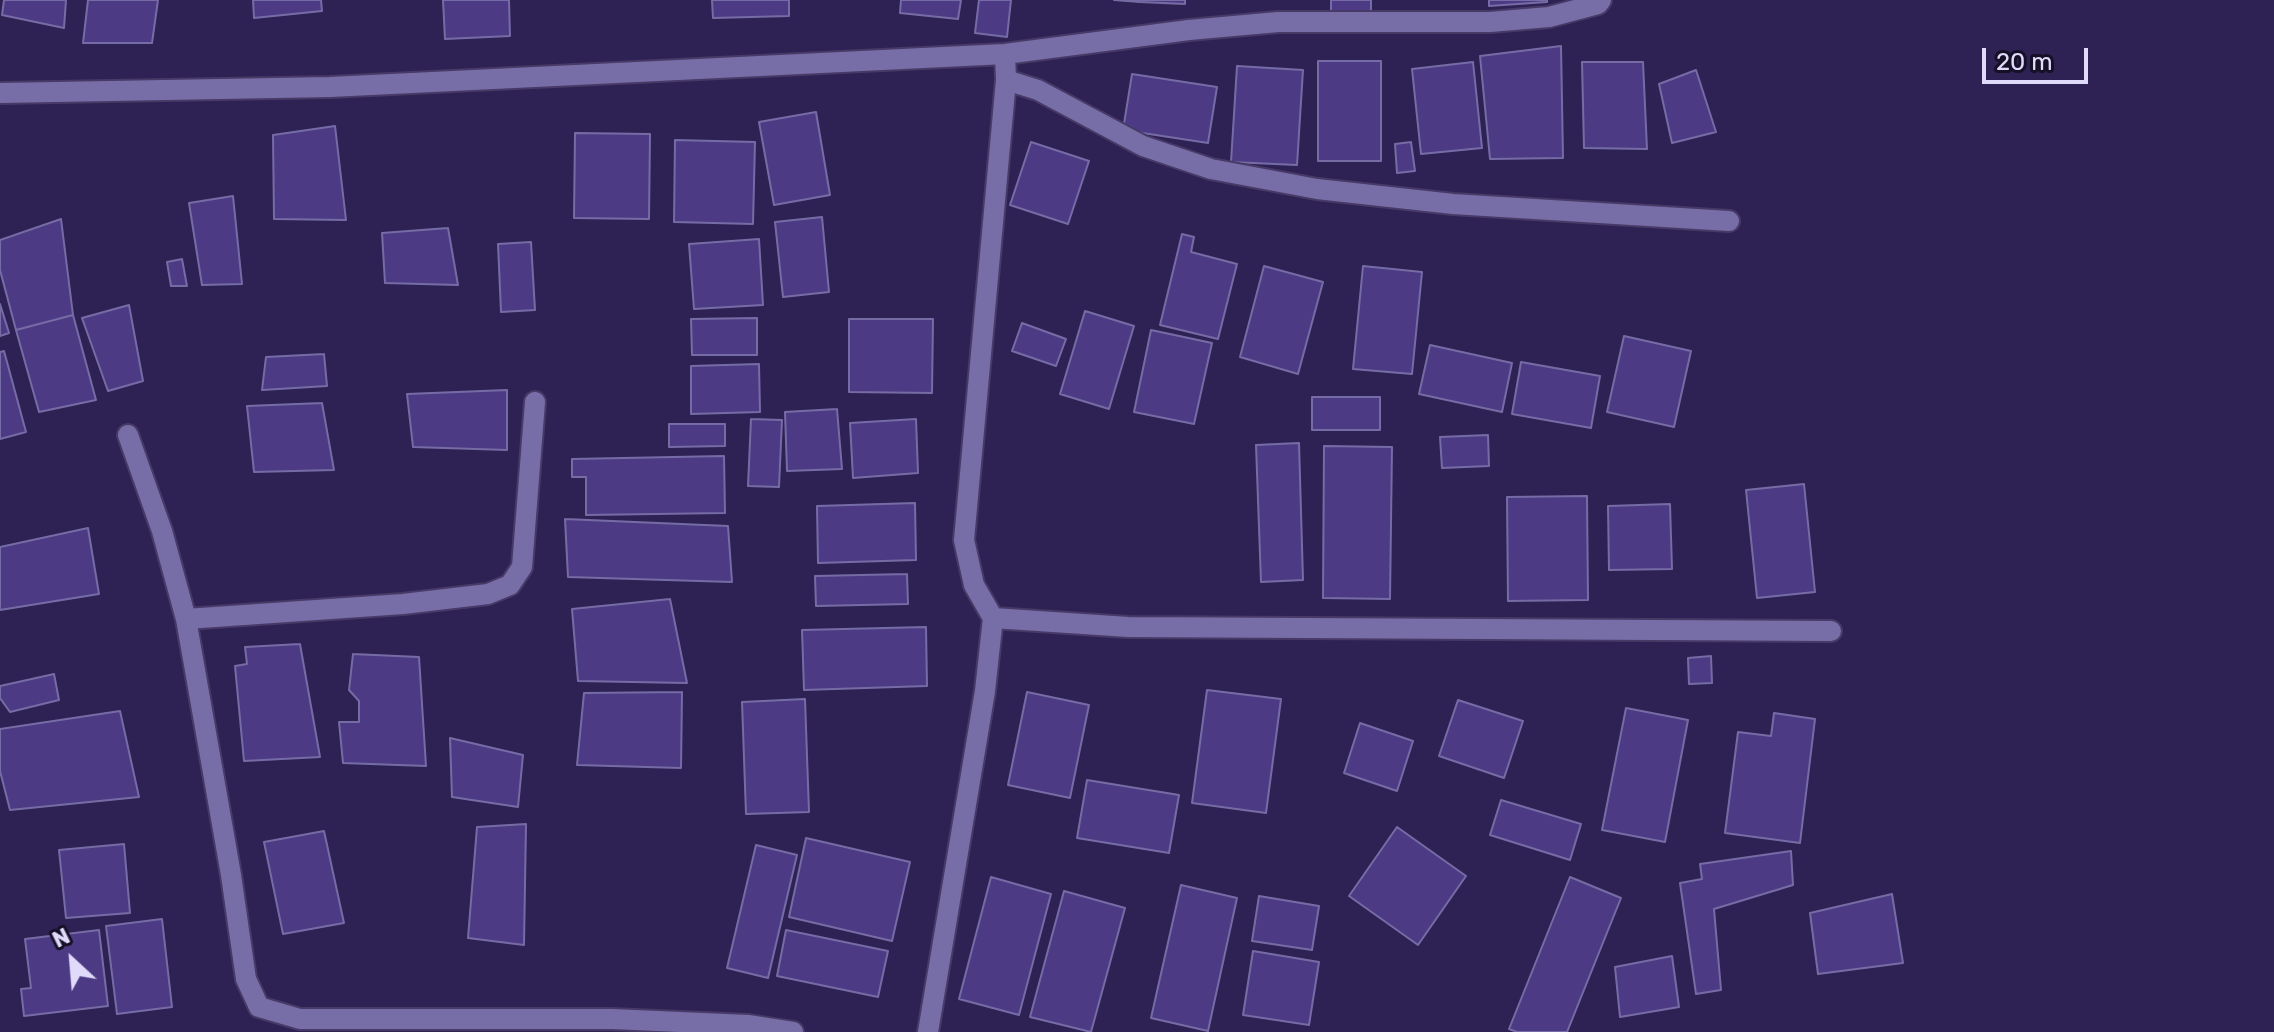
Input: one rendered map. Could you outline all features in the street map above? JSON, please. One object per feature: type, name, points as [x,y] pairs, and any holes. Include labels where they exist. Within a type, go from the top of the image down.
[{"type":"street","points":[[0,93],[330,87],[1005,54],[1189,30],[1278,22],[1490,22],[1549,17],[1598,4],[1601,0]]},
{"type":"street","points":[[928,1032],[985,691],[993,618],[974,585],[964,540],[1006,80],[1005,54]]},
{"type":"street","points":[[1006,80],[1038,90],[1143,146],[1227,172],[1317,189],[1453,204],[1729,221]]},
{"type":"street","points":[[186,619],[403,604],[488,594],[510,585],[522,567],[535,402]]},
{"type":"street","points":[[128,435],[162,531],[186,619],[246,979],[259,1007],[300,1019],[445,1026],[612,1019],[748,1025],[793,1032]]},
{"type":"street","points":[[993,618],[1128,627],[1831,631]]},
{"type":"building","points":[[4,0],[66,0],[64,28],[2,15]]},
{"type":"building","points":[[88,0],[158,0],[152,43],[83,43]]},
{"type":"building","points":[[253,0],[321,0],[322,11],[254,18]]},
{"type":"building","points":[[443,0],[509,0],[510,36],[445,39]]},
{"type":"building","points":[[712,0],[789,0],[789,16],[713,18]]},
{"type":"building","points":[[901,0],[961,0],[958,19],[900,13]]},
{"type":"building","points":[[979,0],[1011,0],[1007,37],[975,33]]},
{"type":"building","points":[[1114,0],[1185,0],[1185,4],[1140,2]]},
{"type":"building","points":[[1331,0],[1371,0],[1371,13],[1331,14]]},
{"type":"building","points":[[1489,0],[1547,0],[1547,2],[1489,6]]},
{"type":"building","points":[[1561,46],[1563,158],[1490,159],[1480,56]]},
{"type":"building","points":[[1318,61],[1381,61],[1381,161],[1318,161]]},
{"type":"building","points":[[1473,62],[1482,148],[1421,154],[1412,69]]},
{"type":"building","points":[[1582,62],[1643,62],[1647,149],[1584,148]]},
{"type":"building","points":[[1237,66],[1303,70],[1297,165],[1231,162]]},
{"type":"building","points":[[1696,70],[1716,132],[1672,143],[1659,84]]},
{"type":"building","points":[[1132,74],[1217,87],[1208,143],[1123,130]]},
{"type":"building","points":[[816,112],[830,195],[774,205],[759,122]]},
{"type":"building","points":[[335,126],[346,220],[274,219],[273,135]]},
{"type":"building","points":[[575,133],[650,134],[649,219],[574,218]]},
{"type":"building","points":[[675,140],[755,142],[753,224],[674,222]]},
{"type":"building","points":[[1031,142],[1089,161],[1068,224],[1010,205]]},
{"type":"building","points":[[1411,142],[1415,171],[1397,173],[1395,144]]},
{"type":"building","points":[[233,196],[242,284],[202,285],[189,203]]},
{"type":"building","points":[[822,217],[829,292],[783,297],[775,222]]},
{"type":"building","points":[[61,219],[73,315],[16,330],[0,270],[0,240]]},
{"type":"building","points":[[448,228],[458,285],[385,283],[382,233]]},
{"type":"building","points":[[1182,234],[1194,237],[1191,252],[1237,264],[1218,339],[1160,325]]},
{"type":"building","points":[[759,239],[763,305],[694,309],[689,244]]},
{"type":"building","points":[[531,242],[535,310],[501,312],[498,244]]},
{"type":"building","points":[[182,259],[187,286],[171,286],[167,262]]},
{"type":"building","points":[[1264,266],[1323,282],[1298,374],[1240,357]]},
{"type":"building","points":[[1363,266],[1422,272],[1412,374],[1353,369]]},
{"type":"building","points":[[0,304],[9,333],[0,336]]},
{"type":"building","points":[[129,305],[143,381],[108,391],[82,318]]},
{"type":"building","points":[[1085,311],[1134,326],[1109,409],[1060,394]]},
{"type":"building","points":[[73,315],[96,400],[39,412],[16,330]]},
{"type":"building","points":[[757,318],[757,355],[692,355],[691,319]]},
{"type":"building","points":[[849,319],[933,319],[932,393],[849,392]]},
{"type":"building","points":[[1022,323],[1066,339],[1056,366],[1012,351]]},
{"type":"building","points":[[1151,330],[1212,343],[1194,424],[1134,412]]},
{"type":"building","points":[[1624,336],[1691,351],[1674,427],[1607,412]]},
{"type":"building","points":[[1430,345],[1512,363],[1502,412],[1419,394]]},
{"type":"building","points":[[4,351],[26,432],[0,439],[0,352]]},
{"type":"building","points":[[324,354],[327,386],[262,390],[266,357]]},
{"type":"building","points":[[1521,362],[1600,376],[1591,428],[1512,414]]},
{"type":"building","points":[[759,364],[760,412],[691,414],[691,366]]},
{"type":"building","points":[[507,390],[507,450],[413,447],[407,394]]},
{"type":"building","points":[[1312,397],[1380,397],[1380,430],[1312,430]]},
{"type":"building","points":[[322,403],[334,470],[254,472],[247,406]]},
{"type":"building","points":[[837,409],[842,469],[787,471],[785,412]]},
{"type":"building","points":[[751,419],[782,420],[779,487],[748,486]]},
{"type":"building","points":[[916,419],[918,473],[853,478],[850,423]]},
{"type":"building","points":[[669,424],[725,424],[725,446],[669,447]]},
{"type":"building","points":[[1488,435],[1489,466],[1442,468],[1440,437]]},
{"type":"building","points":[[1299,443],[1303,580],[1261,582],[1256,445]]},
{"type":"building","points":[[1324,446],[1392,447],[1390,599],[1323,598]]},
{"type":"building","points":[[724,456],[725,513],[586,515],[586,477],[572,477],[572,459]]},
{"type":"building","points":[[1804,484],[1815,592],[1757,598],[1746,490]]},
{"type":"building","points":[[1587,496],[1588,600],[1508,601],[1507,497]]},
{"type":"building","points":[[915,503],[916,560],[818,563],[817,506]]},
{"type":"building","points":[[1670,504],[1672,569],[1609,570],[1608,506]]},
{"type":"building","points":[[565,519],[728,526],[732,582],[568,577]]},
{"type":"building","points":[[88,528],[99,594],[0,610],[0,547]]},
{"type":"building","points":[[907,574],[908,604],[816,606],[815,576]]},
{"type":"building","points":[[670,599],[687,683],[578,681],[572,609]]},
{"type":"building","points":[[926,627],[927,686],[804,690],[802,630]]},
{"type":"building","points":[[300,644],[320,757],[244,761],[235,666],[247,664],[245,647]]},
{"type":"building","points":[[353,654],[419,657],[426,766],[343,763],[339,722],[359,722],[359,701],[349,690]]},
{"type":"building","points":[[1711,656],[1712,683],[1689,684],[1688,658]]},
{"type":"building","points":[[54,674],[59,700],[10,712],[0,698],[0,686]]},
{"type":"building","points":[[1207,690],[1281,699],[1266,813],[1192,803]]},
{"type":"building","points":[[682,692],[681,768],[577,765],[584,693]]},
{"type":"building","points":[[1027,692],[1089,705],[1070,798],[1008,785]]},
{"type":"building","points":[[805,699],[809,812],[746,814],[742,702]]},
{"type":"building","points":[[1458,700],[1523,721],[1504,778],[1439,756]]},
{"type":"building","points":[[1626,708],[1688,720],[1665,842],[1602,830]]},
{"type":"building","points":[[120,711],[139,797],[10,810],[0,771],[0,729]]},
{"type":"building","points":[[1774,713],[1815,719],[1800,843],[1725,833],[1738,732],[1771,736]]},
{"type":"building","points":[[1360,723],[1413,741],[1397,791],[1344,773]]},
{"type":"building","points":[[450,738],[523,755],[518,807],[452,797]]},
{"type":"building","points":[[1087,780],[1179,795],[1169,853],[1077,838]]},
{"type":"building","points":[[1501,800],[1581,824],[1570,860],[1490,835]]},
{"type":"building","points":[[526,824],[524,945],[468,938],[477,827]]},
{"type":"building","points":[[1397,827],[1466,876],[1418,945],[1349,896]]},
{"type":"building","points":[[324,831],[344,923],[283,934],[264,842]]},
{"type":"building","points":[[806,838],[910,862],[892,941],[789,917]]},
{"type":"building","points":[[124,844],[130,913],[66,918],[59,850]]},
{"type":"building","points":[[756,845],[797,855],[768,978],[727,968]]},
{"type":"building","points":[[1791,851],[1793,885],[1714,909],[1721,990],[1696,994],[1680,883],[1702,879],[1700,864]]},
{"type":"building","points":[[991,877],[1051,894],[1019,1015],[959,999]]},
{"type":"building","points":[[1570,877],[1621,898],[1567,1032],[1517,1032],[1509,1029]]},
{"type":"building","points":[[1181,885],[1237,898],[1208,1031],[1151,1018]]},
{"type":"building","points":[[1064,891],[1125,908],[1091,1032],[1030,1017]]},
{"type":"building","points":[[1892,894],[1903,963],[1818,974],[1810,913]]},
{"type":"building","points":[[1259,896],[1319,906],[1312,950],[1252,941]]},
{"type":"building","points":[[162,919],[172,1007],[117,1014],[106,926]]},
{"type":"building","points":[[99,930],[108,1006],[24,1016],[21,989],[31,988],[25,939]]},
{"type":"building","points":[[786,930],[888,951],[878,997],[777,976]]},
{"type":"building","points":[[1253,951],[1319,962],[1309,1025],[1243,1015]]},
{"type":"building","points":[[1672,956],[1679,1007],[1620,1017],[1615,967]]}]
